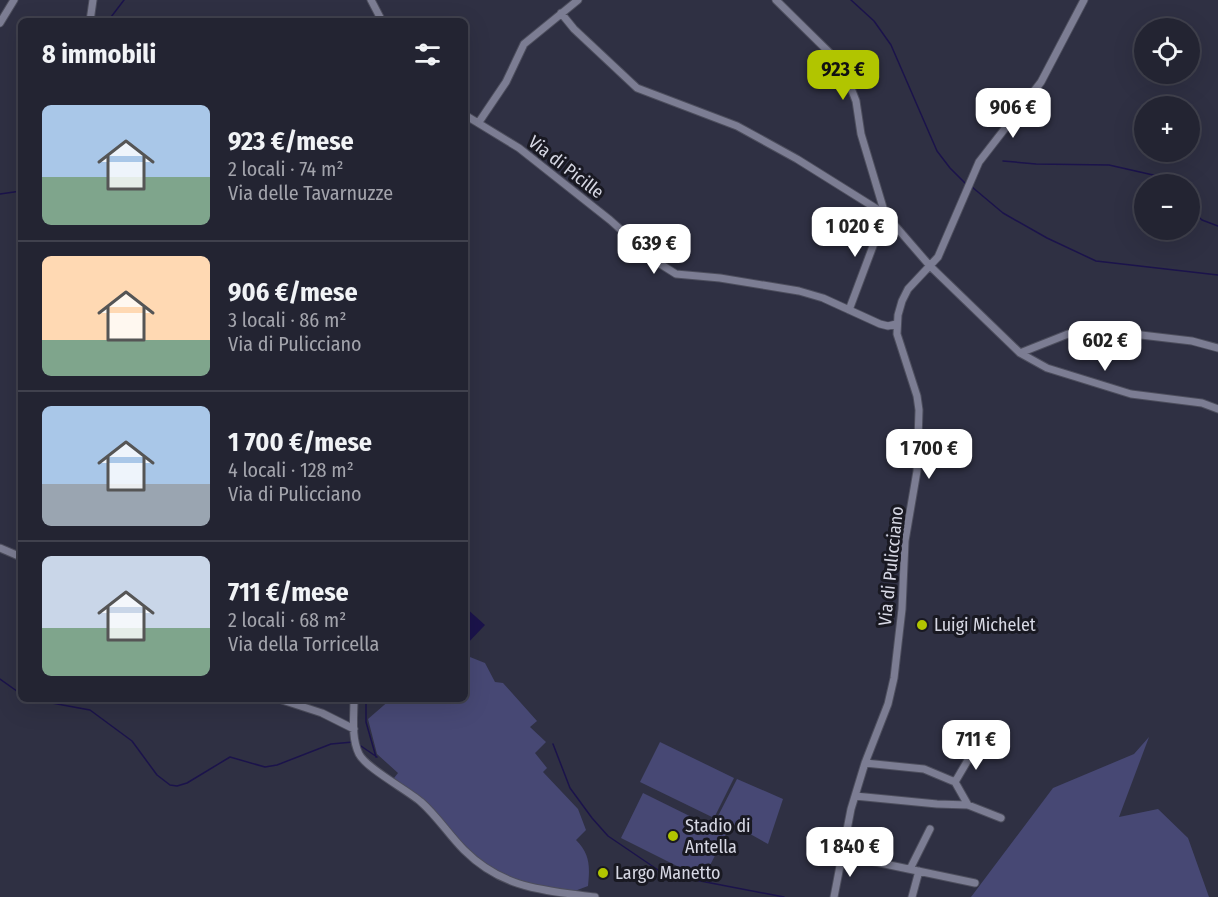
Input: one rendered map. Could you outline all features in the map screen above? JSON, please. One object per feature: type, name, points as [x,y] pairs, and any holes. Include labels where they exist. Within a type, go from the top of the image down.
[{"type":"street","points":[[0,23],[14,0]]},
{"type":"street","points":[[90,18],[93,0]]},
{"type":"street","points":[[371,0],[380,18]]},
{"type":"street","points":[[479,122],[506,82],[524,44],[578,0]]},
{"type":"street","points":[[776,0],[842,65],[856,101],[868,165],[885,214],[849,310]]},
{"type":"street","name":"Via di Pulicciano","points":[[834,897],[855,796],[888,704],[894,678],[903,595],[905,541],[919,457],[918,403],[896,324],[902,301],[905,294],[938,257],[979,162],[1041,82],[1084,0]]},
{"type":"street","points":[[561,13],[574,29],[630,84],[642,92],[736,126],[797,159],[885,214],[930,266],[1020,352],[1047,368],[1131,394],[1210,405],[1218,409]]},
{"type":"street","name":"Via di Picille","points":[[468,116],[535,160],[610,220],[657,262],[675,274],[720,278],[799,291],[823,298],[880,324],[898,337]]},
{"type":"street","name":"Via di Picille","points":[[880,324],[891,326],[896,324]]},
{"type":"street","points":[[1020,352],[1068,334],[1141,335],[1192,341],[1218,348]]},
{"type":"street","points":[[0,548],[18,556]]},
{"type":"street","points":[[288,702],[322,713],[354,729]]},
{"type":"street","points":[[354,702],[354,729],[359,756],[420,801],[462,849],[480,865],[499,877],[517,884],[548,892],[595,897]]},
{"type":"street","points":[[955,782],[975,748]]},
{"type":"street","points":[[866,763],[924,769],[955,782],[968,805]]},
{"type":"street","points":[[855,796],[968,805],[1001,818]]},
{"type":"street","points":[[910,870],[930,829]]},
{"type":"street","points":[[842,855],[975,883]]},
{"type":"street","points":[[912,897],[919,872]]},
{"type":"shaded area","points":[[468,610],[485,625],[468,643]]},
{"type":"shaded area","points":[[468,656],[485,663],[495,682],[503,683],[537,721],[530,727],[546,742],[535,753],[547,768],[543,772],[578,809],[586,830],[576,840],[584,850],[588,861],[588,886],[572,892],[548,888],[507,877],[488,866],[462,845],[430,806],[394,778],[398,773],[377,754],[368,719],[388,702],[468,702]]},
{"type":"shaded area","points":[[1149,737],[1119,817],[1158,809],[1188,838],[1209,897],[971,897],[1053,788],[1134,754]]},
{"type":"shaded area","points":[[660,742],[734,778],[714,818],[640,782]]},
{"type":"shaded area","points":[[737,779],[783,799],[768,844],[718,816]]},
{"type":"shaded area","name":"Stadio di Antella","points":[[643,793],[726,834],[703,879],[621,838]]},
{"type":"waterway","points":[[110,18],[124,0]]},
{"type":"waterway","points":[[851,0],[874,21],[891,45],[937,151],[965,183]]},
{"type":"waterway","points":[[1003,161],[1109,165],[1149,174]]},
{"type":"waterway","points":[[972,187],[1003,213],[1047,238],[1096,261],[1218,275]]},
{"type":"waterway","points":[[0,194],[18,191]]},
{"type":"waterway","points":[[1200,218],[1218,226]]},
{"type":"waterway","points":[[0,679],[18,692]]},
{"type":"waterway","points":[[46,702],[90,710],[132,741],[157,775],[170,785],[177,786],[187,783],[230,757],[265,767],[277,765],[331,744],[353,742]]},
{"type":"waterway","points":[[366,702],[366,722],[376,757]]},
{"type":"waterway","points":[[358,744],[377,757]]},
{"type":"waterway","points":[[553,744],[570,788],[592,818],[608,836],[664,874],[784,897]]},
{"type":"place","name":"Luigi Michelet","points":[[922,625]]},
{"type":"place","name":"Stadio di Antella","points":[[673,836]]},
{"type":"place","name":"Largo Manetto","points":[[603,873]]}]
